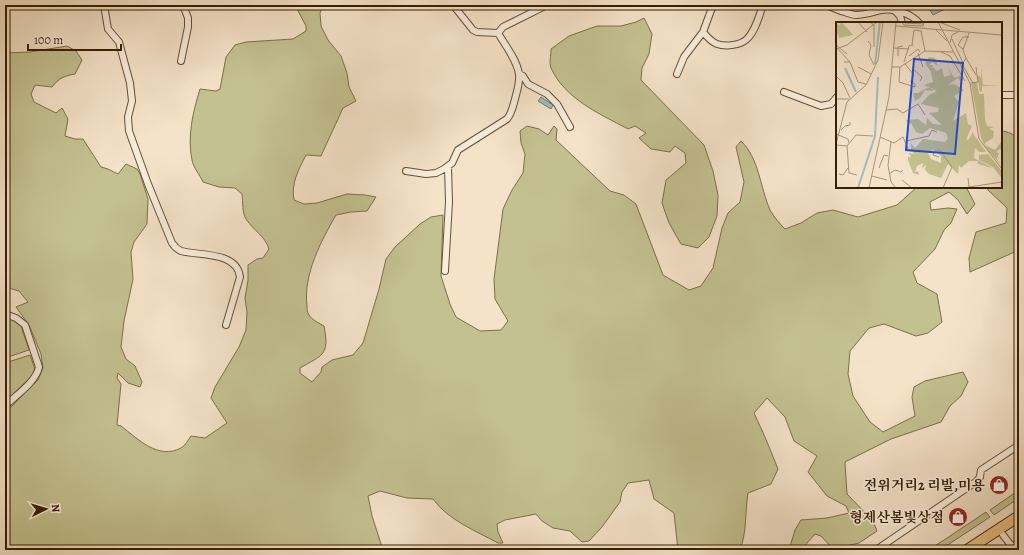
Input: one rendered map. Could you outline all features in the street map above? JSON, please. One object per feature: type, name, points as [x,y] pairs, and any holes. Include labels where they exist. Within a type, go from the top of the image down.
[{"type":"main road","points":[[967,550],[1019,516]]},
{"type":"main road","points":[[980,550],[1019,524]]},
{"type":"street","points":[[104,5],[108,29],[119,42],[130,83],[132,101],[128,117],[129,131],[148,184],[172,243],[181,251],[213,255],[227,260],[233,263],[239,271],[240,276],[226,325]]},
{"type":"street","points":[[181,61],[188,26],[188,18],[183,5]]},
{"type":"street","points":[[453,5],[473,30],[477,32],[498,33]]},
{"type":"street","points":[[677,74],[684,57],[703,32],[713,5]]},
{"type":"street","points":[[703,32],[708,38],[718,44],[738,44],[747,39],[753,30],[763,5]]},
{"type":"street","points":[[826,5],[853,15],[886,10],[895,11],[906,14],[916,19],[918,22]]},
{"type":"street","points":[[841,11],[847,5]]},
{"type":"street","points":[[498,33],[503,27],[545,6]]},
{"type":"street","points":[[895,11],[900,16],[902,22]]},
{"type":"street","points":[[446,271],[449,202],[448,167],[458,150],[510,116],[519,84],[517,67],[498,33]]},
{"type":"street","points":[[519,74],[523,76],[528,84],[547,94],[557,104],[570,127]]},
{"type":"street","points":[[784,92],[821,106],[831,104],[836,98]]},
{"type":"street","points":[[1002,95],[1019,95]]},
{"type":"street","points":[[406,172],[426,174],[436,173],[448,167]]},
{"type":"street","points":[[5,314],[16,318],[25,325],[39,367],[38,374],[32,381],[5,406]]},
{"type":"street","points":[[876,550],[977,481],[980,477],[981,470],[1019,445]]},
{"type":"street","points":[[1003,535],[1010,544],[1019,550]]},
{"type":"shaded area","points":[[295,5],[323,5],[320,13],[321,26],[328,40],[341,56],[347,73],[349,87],[356,101],[343,108],[321,156],[306,155],[294,183],[294,200],[304,204],[317,203],[347,194],[376,197],[367,211],[336,215],[319,247],[310,270],[306,294],[307,310],[312,318],[324,326],[326,336],[325,349],[319,357],[300,368],[300,373],[312,382],[321,372],[322,367],[332,360],[353,355],[363,343],[386,259],[395,247],[420,224],[431,217],[443,215],[441,276],[456,317],[480,331],[501,330],[508,321],[495,299],[494,279],[503,209],[512,190],[523,173],[525,154],[521,143],[520,131],[527,126],[539,129],[548,135],[554,126],[557,129],[556,140],[610,191],[624,195],[636,204],[663,275],[689,290],[701,286],[713,268],[722,228],[728,213],[740,202],[744,182],[736,147],[741,141],[752,156],[770,210],[785,229],[801,223],[817,213],[833,210],[858,217],[897,205],[916,188],[967,188],[975,204],[967,214],[958,200],[949,192],[930,202],[931,210],[948,208],[957,209],[951,223],[944,230],[935,249],[913,272],[917,283],[937,294],[942,322],[928,333],[916,336],[884,324],[869,328],[850,351],[848,374],[853,396],[870,422],[883,432],[915,416],[912,397],[914,387],[925,381],[963,372],[968,382],[961,396],[950,406],[941,422],[891,439],[845,462],[847,494],[873,521],[877,531],[859,543],[833,549],[821,536],[815,534],[803,550],[789,550],[795,530],[801,520],[827,518],[849,513],[846,506],[827,496],[808,472],[817,456],[794,441],[785,417],[767,398],[754,413],[778,469],[771,484],[748,493],[745,529],[740,550],[678,550],[674,513],[654,499],[649,480],[628,483],[622,492],[620,502],[602,527],[589,541],[582,542],[570,531],[553,528],[542,521],[536,514],[505,520],[497,524],[498,532],[503,543],[498,543],[454,519],[433,499],[407,498],[380,491],[368,496],[372,516],[383,550],[5,550],[5,413],[38,380],[43,368],[41,354],[29,325],[16,307],[28,302],[19,291],[5,287],[5,53],[30,52],[67,46],[76,51],[82,60],[75,74],[62,78],[52,87],[35,85],[31,94],[34,102],[56,113],[62,108],[68,119],[65,136],[75,139],[83,139],[101,167],[118,174],[126,164],[137,169],[140,174],[148,199],[147,224],[134,242],[131,252],[133,279],[124,321],[121,347],[126,359],[135,366],[142,382],[140,387],[128,383],[118,373],[117,378],[121,384],[117,425],[121,426],[141,442],[156,450],[173,451],[181,448],[191,436],[205,438],[227,423],[211,398],[215,387],[239,347],[246,330],[247,312],[245,298],[248,280],[248,265],[257,259],[263,258],[269,249],[262,237],[245,217],[243,211],[242,194],[235,188],[219,187],[203,182],[194,165],[192,160],[190,133],[197,98],[200,89],[216,91],[220,89],[226,57],[235,45],[246,42],[293,39],[306,31],[306,26]]},
{"type":"shaded area","points":[[644,18],[652,34],[649,54],[642,68],[641,80],[704,145],[713,171],[718,195],[717,216],[709,237],[698,248],[681,244],[669,223],[662,203],[666,180],[686,163],[685,153],[675,146],[670,152],[651,149],[639,138],[646,133],[635,126],[628,129],[606,118],[584,104],[565,88],[557,79],[550,66],[551,49],[569,36],[597,26],[621,26]]},
{"type":"shaded area","points":[[1002,131],[1006,132],[1015,136],[1019,140],[1019,250],[970,272],[969,258],[976,232],[1006,223],[1007,208],[987,188],[1002,188]]},
{"type":"shaded area","points":[[5,317],[15,320],[21,326],[29,350],[5,358]]},
{"type":"shaded area","points":[[30,355],[36,372],[5,402],[5,363]]},
{"type":"shaded area","points":[[1019,490],[1019,498],[994,515],[990,510]]},
{"type":"shaded area","points":[[986,512],[990,517],[940,550],[929,550]]},
{"type":"water","points":[[927,5],[945,5],[947,8],[933,15]]},
{"type":"water","points":[[541,97],[553,105],[551,109],[538,101]]},
{"type":"place","name":"전위거리2 리발,미용","points":[[999,485]]},
{"type":"place","name":"형제산봄빛상점","points":[[958,517]]}]
